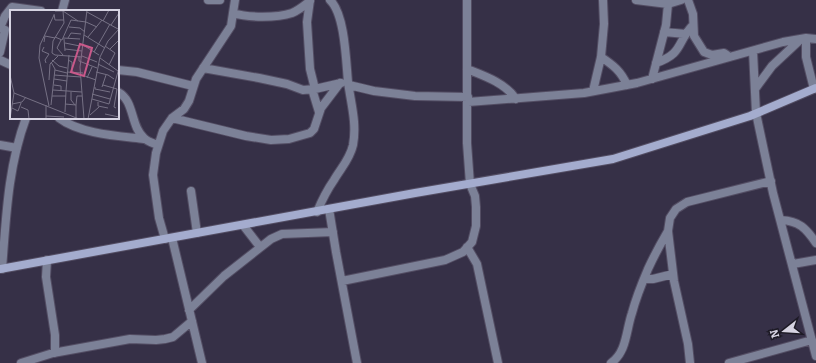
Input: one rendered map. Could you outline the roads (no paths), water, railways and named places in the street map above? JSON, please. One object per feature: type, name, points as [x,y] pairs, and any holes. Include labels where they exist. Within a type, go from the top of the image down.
[{"type":"street","points":[[62,10],[65,0]]},
{"type":"street","points":[[208,0],[220,0]]},
{"type":"street","points":[[202,363],[169,238],[159,218],[153,175],[156,152],[163,131],[172,118],[184,109],[189,101],[196,79],[231,26],[235,0]]},
{"type":"street","points":[[233,13],[243,16],[283,15],[293,13],[310,0]]},
{"type":"street","points":[[310,0],[307,22],[310,70],[319,112]]},
{"type":"street","points":[[317,212],[323,197],[347,162],[353,146],[355,130],[354,112],[342,29],[338,12],[330,0]]},
{"type":"street","points":[[342,281],[445,260],[463,252],[472,242],[476,226],[476,207],[470,184],[468,143],[467,0]]},
{"type":"street","points":[[593,91],[601,57],[604,24],[603,0]]},
{"type":"street","points":[[636,0],[668,4],[681,0]]},
{"type":"street","points":[[688,0],[693,14],[694,36],[704,52],[712,55],[724,54],[729,57]]},
{"type":"street","points":[[0,52],[5,16],[11,4],[16,7],[35,10]]},
{"type":"street","points":[[652,79],[666,25],[668,4]]},
{"type":"street","points":[[656,63],[672,56],[693,25]]},
{"type":"street","points":[[664,32],[686,34]]},
{"type":"street","points":[[203,68],[287,84],[303,90],[349,83],[374,91],[415,96],[468,100],[516,99],[593,91],[627,85],[783,42],[811,37]]},
{"type":"street","points":[[755,89],[772,66],[811,37]]},
{"type":"street","points":[[26,119],[13,163],[1,269],[613,159],[756,113],[815,89],[806,57],[805,45],[811,37]]},
{"type":"street","points":[[753,50],[756,113],[771,181],[816,356]]},
{"type":"street","points":[[601,57],[618,69],[627,85]]},
{"type":"street","points":[[0,60],[10,64]]},
{"type":"street","points":[[467,69],[484,75],[506,87],[512,92],[516,99]]},
{"type":"street","points":[[119,70],[137,72],[193,86]]},
{"type":"street","points":[[172,118],[246,136],[272,140],[289,139],[310,133],[314,129],[319,112],[340,84]]},
{"type":"street","points":[[119,93],[126,97],[140,134],[144,139]]},
{"type":"street","points":[[60,119],[66,123],[93,132],[144,139],[158,145]]},
{"type":"street","points":[[0,145],[17,148]]},
{"type":"street","points":[[690,363],[688,344],[673,274],[668,231],[670,218],[676,209],[687,202],[771,181]]},
{"type":"street","points":[[191,191],[198,233]]},
{"type":"street","points":[[329,209],[357,363]]},
{"type":"street","points":[[781,220],[796,222],[810,233],[816,243]]},
{"type":"street","points":[[243,225],[260,247]]},
{"type":"street","points":[[616,362],[623,346],[632,313],[644,280],[660,243],[668,231]]},
{"type":"street","points":[[189,310],[224,276],[271,239],[282,234],[333,232]]},
{"type":"street","points":[[467,247],[477,264],[498,363]]},
{"type":"street","points":[[47,260],[46,277],[55,335],[52,363]]},
{"type":"street","points":[[793,264],[816,260]]},
{"type":"street","points":[[644,280],[673,274]]},
{"type":"street","points":[[21,363],[52,354],[130,339],[165,339],[173,337],[192,321]]},
{"type":"street","points":[[729,363],[812,340]]}]
